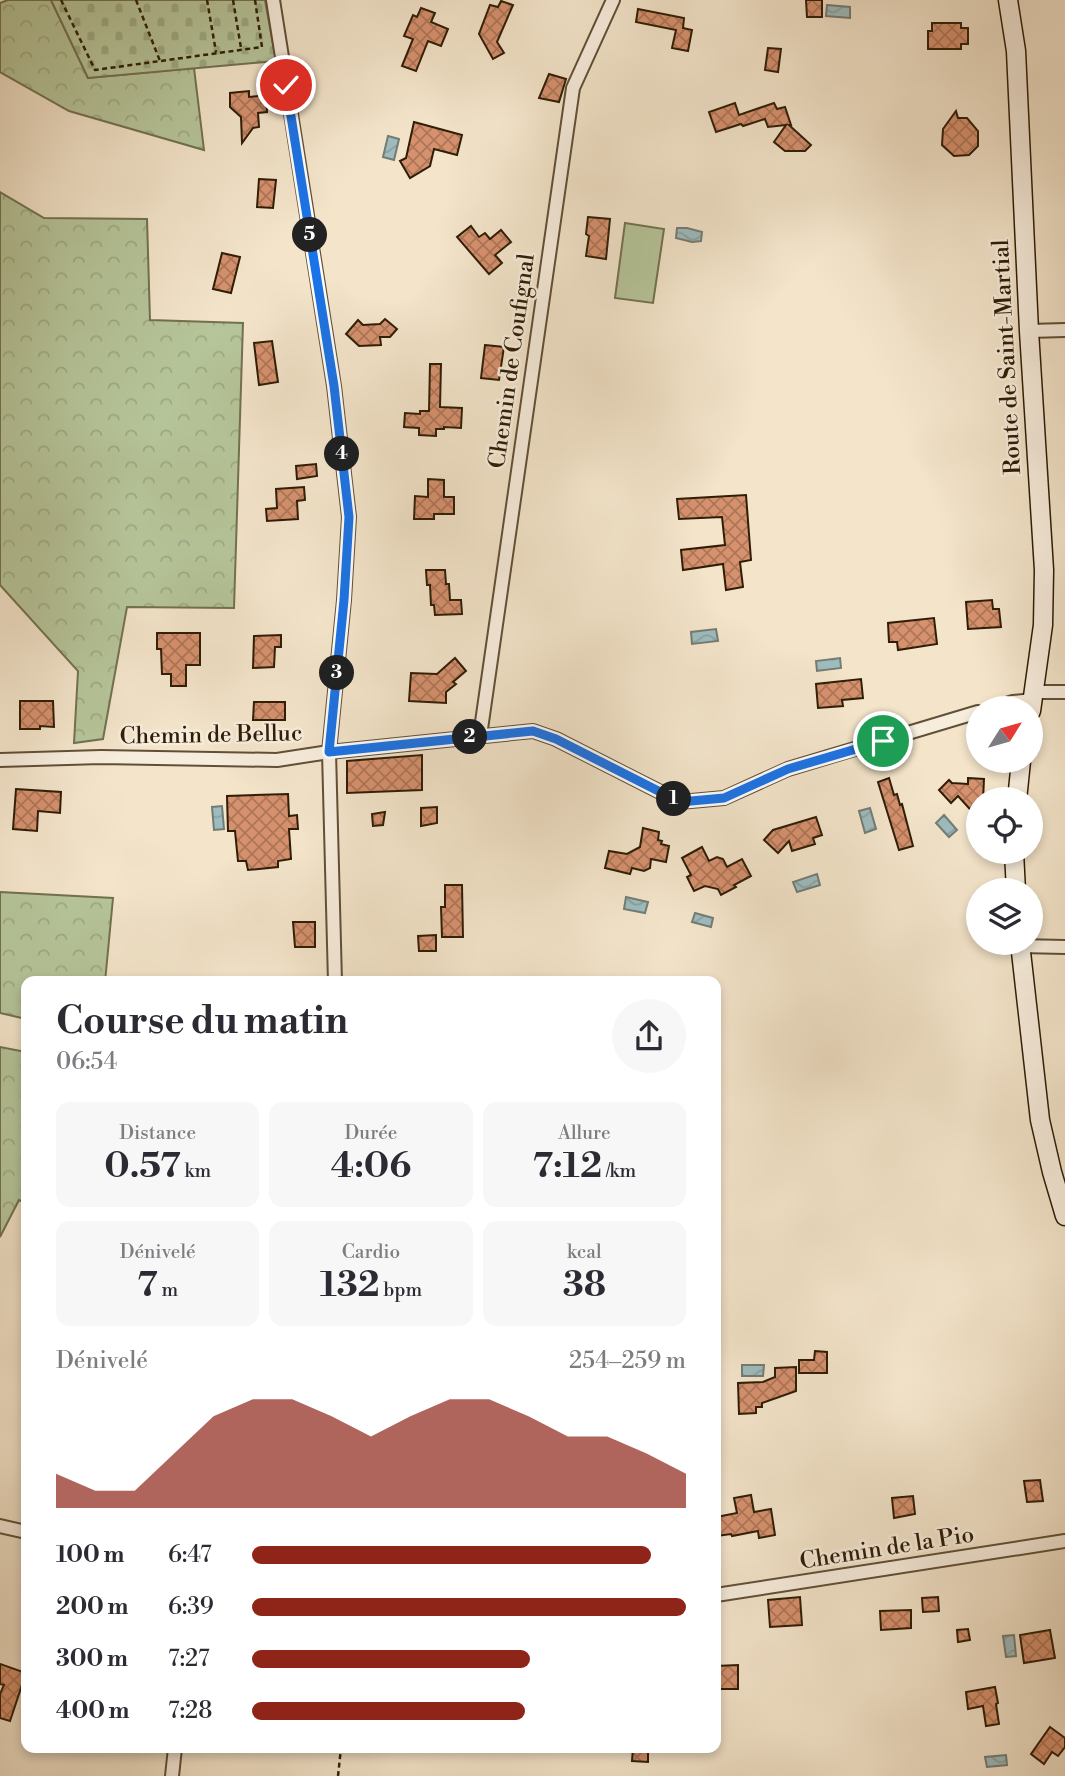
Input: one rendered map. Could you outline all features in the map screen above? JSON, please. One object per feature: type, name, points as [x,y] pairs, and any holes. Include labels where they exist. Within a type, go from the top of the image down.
[{"type":"main road","name":"Route de Saint-Martial","points":[[1008,0],[1016,51],[1029,331],[1044,570],[1043,625],[1034,696]]},
{"type":"main road","points":[[1021,955],[1040,1120],[1065,1216]]},
{"type":"street","points":[[273,0],[334,386],[349,517],[329,752],[335,976]]},
{"type":"street","name":"Chemin de Coufignal","points":[[480,736],[573,89],[613,0]]},
{"type":"street","points":[[1029,331],[1065,330]]},
{"type":"street","points":[[1043,698],[1065,692]]},
{"type":"street","name":"Chemin de Belluc","points":[[0,760],[101,757],[277,760],[533,731],[556,739],[680,802],[724,798],[788,769],[966,716]]},
{"type":"street","points":[[1043,946],[1065,947]]},
{"type":"street","points":[[0,1525],[21,1531]]},
{"type":"street","name":"Chemin de la Pio","points":[[721,1594],[1065,1541]]},
{"type":"street","points":[[172,1776],[174,1753]]},
{"type":"path","points":[[61,0],[95,70],[262,47],[255,0]]},
{"type":"path","points":[[136,0],[160,61]]},
{"type":"path","points":[[207,0],[216,53]]},
{"type":"path","points":[[233,0],[242,50]]},
{"type":"path","points":[[338,1776],[340,1753]]},
{"type":"green space","points":[[8,0],[51,0],[88,78],[194,68],[204,150],[69,111],[0,72],[0,3]]},
{"type":"green space","points":[[51,0],[265,0],[276,61],[88,78]]},
{"type":"green space","points":[[0,192],[44,218],[147,219],[150,320],[243,323],[234,608],[127,607],[103,739],[74,743],[78,671],[0,585]]},
{"type":"green space","points":[[625,223],[664,229],[653,303],[615,298]]},
{"type":"green space","points":[[0,892],[113,898],[106,976],[21,976],[21,1018],[0,1013]]},
{"type":"green space","points":[[0,1047],[21,1051],[21,1201],[19,1200],[0,1237]]},
{"type":"water","points":[[827,5],[850,7],[850,18],[826,16]]},
{"type":"water","points":[[388,136],[399,139],[394,160],[383,157]]},
{"type":"water","points":[[677,228],[702,232],[701,241],[676,238]]},
{"type":"water","points":[[716,629],[718,641],[692,644],[691,632]]},
{"type":"water","points":[[840,658],[841,668],[817,671],[816,661]]},
{"type":"water","points":[[222,806],[224,829],[214,830],[212,807]]},
{"type":"water","points":[[870,808],[876,829],[865,833],[859,811]]},
{"type":"water","points":[[944,815],[957,830],[949,837],[936,823]]},
{"type":"water","points":[[817,874],[820,885],[797,892],[793,882]]},
{"type":"water","points":[[626,897],[648,902],[645,913],[624,909]]},
{"type":"water","points":[[695,913],[713,918],[711,927],[692,922]]},
{"type":"water","points":[[742,1365],[764,1365],[763,1376],[742,1376]]},
{"type":"water","points":[[1014,1635],[1016,1656],[1006,1657],[1003,1636]]},
{"type":"water","points":[[1006,1755],[1007,1765],[987,1767],[985,1757]]},
{"type":"building","points":[[806,0],[822,0],[822,17],[807,17]]},
{"type":"building","points":[[501,1],[513,5],[497,42],[504,53],[493,59],[479,34],[490,5],[498,7]]},
{"type":"building","points":[[421,8],[435,13],[431,22],[448,29],[441,46],[428,41],[416,71],[402,66],[413,39],[404,36],[413,15],[417,17]]},
{"type":"building","points":[[638,9],[684,18],[683,28],[692,30],[688,51],[672,48],[676,30],[636,22]]},
{"type":"building","points":[[932,23],[961,23],[961,28],[968,28],[968,44],[961,44],[961,49],[928,49],[928,31],[932,31]]},
{"type":"building","points":[[768,48],[781,49],[778,72],[765,70]]},
{"type":"building","points":[[549,74],[566,79],[559,102],[539,98]]},
{"type":"building","points":[[249,91],[249,97],[266,95],[267,112],[258,113],[259,127],[253,128],[242,143],[241,117],[230,107],[230,93]]},
{"type":"building","points":[[735,103],[739,115],[774,103],[777,109],[785,107],[789,125],[811,145],[805,151],[785,151],[774,142],[786,125],[768,127],[765,119],[716,132],[709,112]]},
{"type":"building","points":[[956,111],[958,118],[967,118],[978,131],[978,146],[969,155],[954,156],[942,145],[943,129]]},
{"type":"building","points":[[414,122],[462,135],[457,155],[434,149],[430,166],[410,178],[400,161],[406,158]]},
{"type":"building","points":[[259,179],[276,180],[273,208],[257,207]]},
{"type":"building","points":[[588,217],[610,219],[606,259],[586,256]]},
{"type":"building","points":[[471,226],[479,237],[485,233],[490,239],[501,230],[511,242],[495,255],[502,263],[489,274],[457,237]]},
{"type":"building","points":[[222,253],[240,257],[231,293],[213,289]]},
{"type":"building","points":[[385,319],[397,329],[390,337],[380,337],[381,345],[359,346],[346,334],[358,320],[363,325],[380,324]]},
{"type":"building","points":[[272,341],[278,382],[259,385],[254,343]]},
{"type":"building","points":[[485,345],[504,347],[499,380],[481,378]]},
{"type":"building","points":[[430,364],[441,364],[440,407],[462,408],[461,428],[436,429],[436,436],[419,435],[419,428],[404,427],[405,413],[420,414],[420,411],[429,411]]},
{"type":"building","points":[[316,464],[317,476],[297,479],[296,466]]},
{"type":"building","points":[[428,479],[444,480],[444,497],[454,497],[454,514],[434,514],[434,519],[414,519],[415,496],[428,497]]},
{"type":"building","points":[[304,487],[305,500],[297,501],[298,519],[267,521],[266,509],[277,508],[276,489]]},
{"type":"building","points":[[746,495],[751,560],[740,562],[743,587],[726,590],[723,564],[683,570],[681,550],[725,545],[722,517],[679,519],[677,499]]},
{"type":"building","points":[[426,570],[445,570],[450,600],[461,600],[462,614],[435,615]]},
{"type":"building","points":[[992,600],[993,609],[999,609],[1001,627],[968,629],[966,602]]},
{"type":"building","points":[[934,618],[937,644],[898,650],[897,642],[889,642],[888,623]]},
{"type":"building","points":[[157,633],[200,633],[200,665],[186,665],[186,686],[171,686],[171,674],[162,674]]},
{"type":"building","points":[[281,635],[281,647],[275,647],[274,667],[253,668],[254,636]]},
{"type":"building","points":[[455,658],[466,671],[446,692],[446,703],[409,701],[411,673],[437,674]]},
{"type":"building","points":[[861,679],[863,698],[842,700],[843,706],[818,708],[816,684]]},
{"type":"building","points":[[20,701],[53,701],[54,727],[20,729]]},
{"type":"building","points":[[254,702],[285,702],[285,720],[253,720]]},
{"type":"building","points":[[422,755],[422,790],[347,793],[347,761]]},
{"type":"building","points":[[889,778],[894,795],[897,794],[900,805],[902,804],[913,846],[899,850],[878,782]]},
{"type":"building","points":[[968,778],[984,779],[984,787],[966,787],[966,805],[958,796],[951,803],[939,790],[949,780],[952,783],[968,784]]},
{"type":"building","points":[[16,789],[61,792],[60,813],[38,811],[37,831],[13,829]]},
{"type":"building","points":[[288,794],[289,816],[297,815],[298,829],[289,829],[291,859],[278,861],[278,867],[248,870],[246,861],[238,861],[235,831],[228,831],[227,796]]},
{"type":"building","points":[[437,807],[437,823],[421,826],[421,808]]},
{"type":"building","points":[[385,812],[383,825],[373,826],[372,814]]},
{"type":"building","points":[[816,817],[822,835],[813,838],[815,844],[792,851],[789,841],[778,853],[764,840],[773,830]]},
{"type":"building","points":[[643,828],[659,832],[658,840],[669,846],[666,862],[651,859],[650,868],[644,871],[632,868],[630,874],[605,868],[609,851],[627,854],[640,847]]},
{"type":"building","points":[[702,847],[709,861],[717,857],[723,859],[727,867],[742,859],[751,876],[721,895],[718,889],[705,886],[694,891],[687,877],[691,875],[682,858]]},
{"type":"building","points":[[445,885],[462,885],[463,937],[442,937],[441,907],[445,907]]},
{"type":"building","points":[[293,922],[315,922],[315,947],[295,947]]},
{"type":"building","points":[[436,935],[436,951],[419,951],[418,936]]},
{"type":"building","points":[[815,1351],[827,1352],[827,1373],[799,1373],[799,1360],[814,1360]]},
{"type":"building","points":[[796,1367],[796,1391],[762,1403],[762,1407],[756,1407],[756,1413],[739,1414],[738,1383],[763,1382],[775,1377],[775,1368]]},
{"type":"building","points":[[1040,1480],[1043,1501],[1027,1502],[1024,1481]]},
{"type":"building","points":[[751,1495],[754,1512],[771,1509],[775,1535],[759,1538],[758,1531],[721,1535],[721,1516],[737,1513],[734,1498]]},
{"type":"building","points":[[913,1496],[915,1514],[894,1518],[892,1498]]},
{"type":"building","points":[[800,1597],[802,1625],[770,1627],[768,1600]]},
{"type":"building","points":[[938,1597],[939,1611],[923,1612],[922,1598]]},
{"type":"building","points":[[911,1610],[911,1628],[881,1630],[880,1611]]},
{"type":"building","points":[[968,1629],[970,1640],[958,1642],[957,1630]]},
{"type":"building","points":[[1050,1630],[1055,1658],[1024,1663],[1020,1635]]},
{"type":"building","points":[[0,1664],[21,1671],[21,1688],[10,1721],[0,1718],[0,1694],[4,1685],[0,1684]]},
{"type":"building","points":[[738,1665],[738,1689],[721,1689],[721,1666]]},
{"type":"building","points":[[995,1687],[999,1724],[986,1726],[983,1706],[968,1709],[966,1692]]},
{"type":"building","points":[[1050,1727],[1065,1738],[1065,1747],[1058,1756],[1052,1752],[1044,1764],[1031,1754]]},
{"type":"building","points":[[633,1753],[648,1753],[648,1762],[632,1761]]},
{"type":"route","points":[[286,85],[334,386],[349,517],[329,752],[533,731],[556,739],[680,802],[724,798],[788,769],[883,741]]}]
